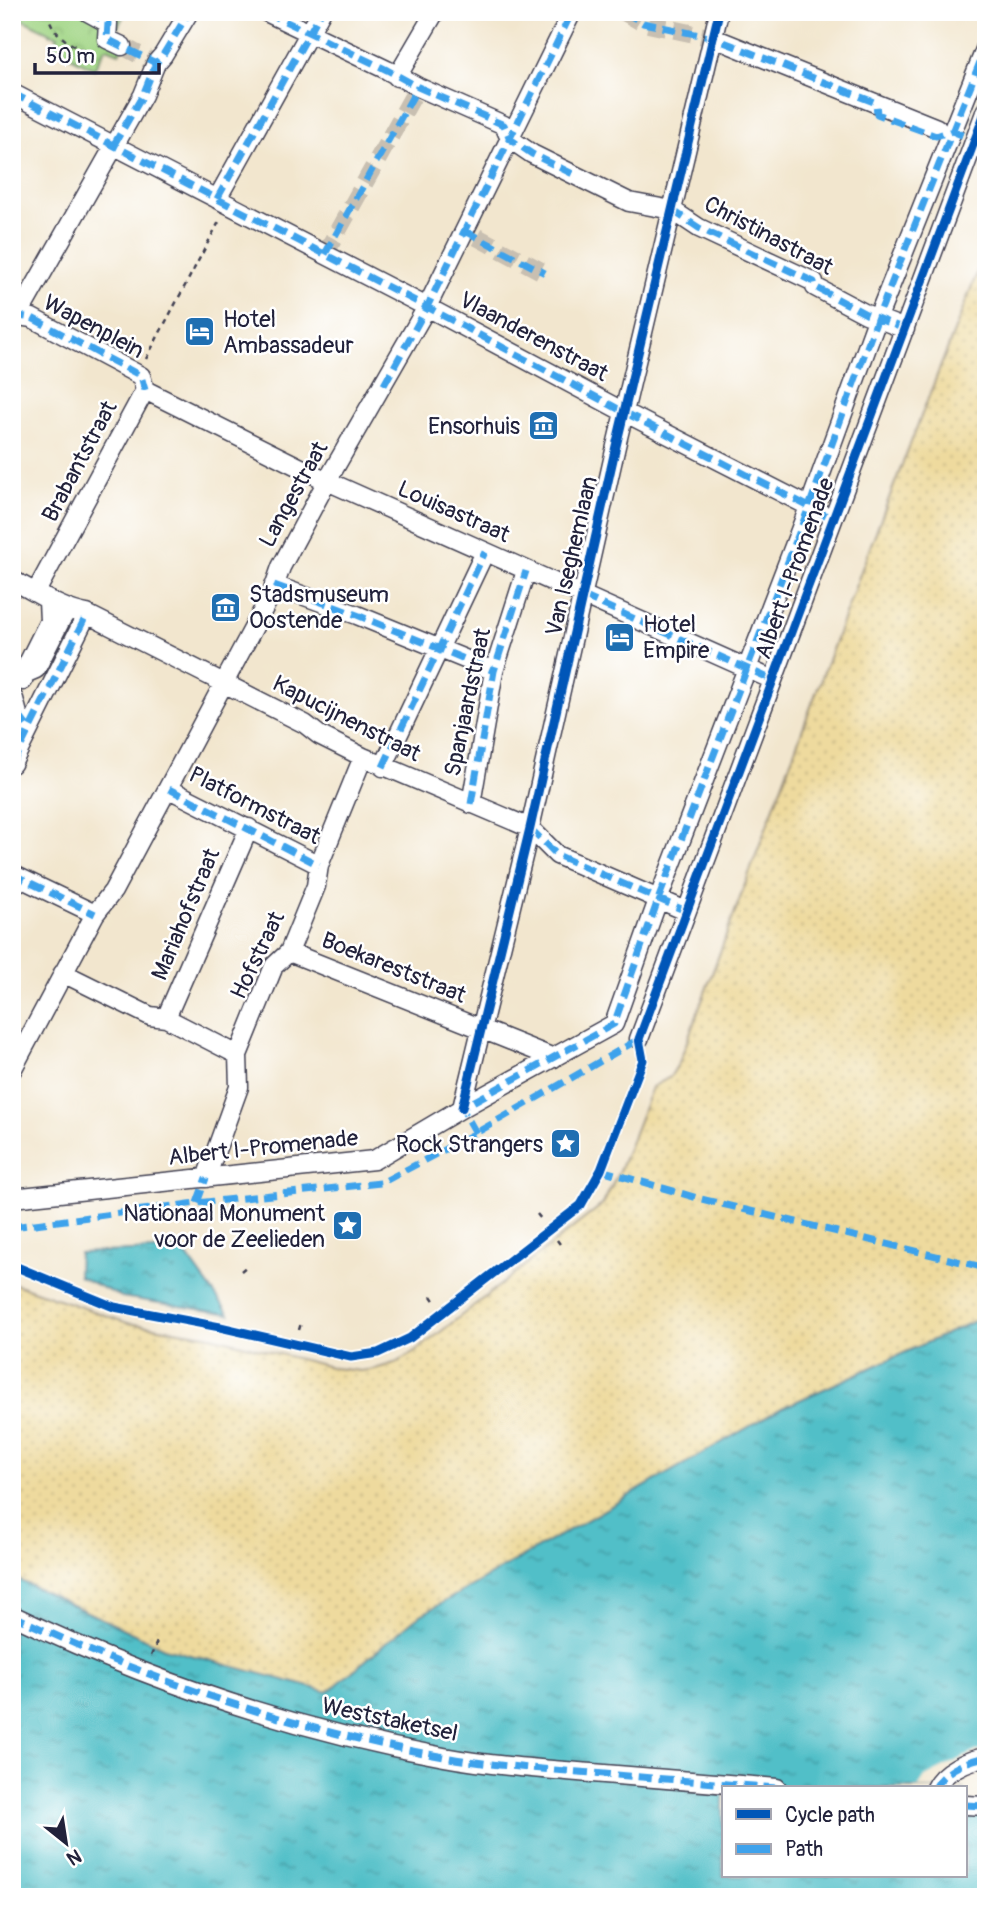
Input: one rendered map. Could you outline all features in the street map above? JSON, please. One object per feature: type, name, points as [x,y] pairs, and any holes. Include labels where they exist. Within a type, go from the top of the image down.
[{"type":"street","points":[[88,12],[108,23],[115,42]]},
{"type":"street","name":"Wapenplein","points":[[12,314],[23,307],[143,95],[152,62],[163,55],[188,12]]},
{"type":"street","name":"Christinastraat","points":[[266,12],[397,77],[415,92],[503,125],[510,139],[532,154],[629,202],[672,210],[699,228],[814,282],[815,287],[866,314],[873,312],[905,329]]},
{"type":"street","points":[[12,93],[227,204],[321,12]]},
{"type":"street","points":[[397,77],[435,12]]},
{"type":"street","name":"Langestraat","points":[[12,1070],[95,914],[113,891],[169,789],[272,593],[274,584],[327,481],[471,234],[510,139],[572,12]]},
{"type":"street","name":"Van Iseghemlaan","points":[[462,1108],[530,828],[624,412],[719,12]]},
{"type":"street","points":[[714,38],[876,103],[877,114],[936,136],[945,130],[974,140]]},
{"type":"street","name":"Albert I-Promenade","points":[[12,1198],[374,1160],[614,1024],[658,900],[809,507],[873,312],[945,130],[986,47]]},
{"type":"street","name":"Albert I-Promenade","points":[[639,1039],[986,110]]},
{"type":"street","name":"Vlaanderenstraat","points":[[227,204],[833,519]]},
{"type":"street","name":"Wapenplein","points":[[12,314],[32,318],[141,382]]},
{"type":"street","name":"Louisastraat","points":[[141,382],[327,481],[773,680]]},
{"type":"street","name":"Brabantstraat","points":[[21,676],[49,621],[42,597],[141,382]]},
{"type":"street","points":[[383,767],[485,552]]},
{"type":"street","name":"Spanjaardstraat","points":[[471,804],[494,671],[526,570]]},
{"type":"street","name":"Kapucijnenstraat","points":[[12,580],[68,611],[87,614],[225,683],[305,724],[319,735],[362,758],[530,828],[556,855],[686,911]]},
{"type":"street","points":[[274,584],[494,671]]},
{"type":"street","points":[[29,729],[15,705],[21,676],[36,668],[68,611]]},
{"type":"street","points":[[12,764],[87,614]]},
{"type":"street","name":"Hofstraat","points":[[206,1178],[239,1087],[238,1055],[274,966],[289,951],[316,886],[319,865],[362,758]]},
{"type":"street","name":"Platformstraat","points":[[169,789],[319,865]]},
{"type":"street","name":"Mariahofstraat","points":[[166,1018],[249,828]]},
{"type":"street","points":[[12,874],[95,914]]},
{"type":"street","name":"Boekareststraat","points":[[289,951],[554,1058]]},
{"type":"street","points":[[63,973],[149,1016],[166,1018],[238,1055]]},
{"type":"street","name":"Weststaketsel","points":[[12,1615],[73,1643],[203,1694],[353,1738],[445,1757],[507,1766],[752,1786]]},
{"type":"street","points":[[936,1786],[944,1776],[969,1762],[986,1757]]},
{"type":"street","points":[[967,1805],[986,1806]]},
{"type":"path","points":[[47,12],[51,25],[79,50],[92,54],[115,42]]},
{"type":"path","points":[[141,382],[227,204]]},
{"type":"path","points":[[537,1214],[541,1219]]},
{"type":"path","points":[[557,1240],[562,1247]]},
{"type":"path","points":[[241,1270],[248,1265]]},
{"type":"path","points":[[431,1296],[435,1302]]},
{"type":"path","points":[[299,1330],[301,1323]]},
{"type":"sand","points":[[986,250],[986,1316],[782,1408],[416,1618],[328,1692],[164,1648],[12,1577],[12,1283],[128,1323],[211,1336],[334,1368],[360,1371],[375,1369],[398,1362],[415,1352],[603,1204],[620,1169],[652,1087],[670,1077],[679,1063],[870,547]]},
{"type":"green space","points":[[21,12],[114,12],[123,17],[116,31],[127,38],[119,53],[105,49],[94,69],[53,48],[58,36],[51,33],[50,35],[19,18]]},
{"type":"water","points":[[182,1249],[229,1314],[122,1297],[78,1276],[79,1253]]},
{"type":"water","points":[[986,1316],[986,1897],[12,1897],[12,1577],[164,1648],[328,1692],[416,1618],[782,1408]]},
{"type":"pier","points":[[976,1751],[986,1751],[986,1814],[967,1813],[967,1786],[919,1786],[925,1777]]},
{"type":"tunnel","points":[[624,12],[643,23],[714,38]]},
{"type":"tunnel","points":[[122,46],[149,60]]},
{"type":"tunnel","points":[[325,254],[413,96]]},
{"type":"tunnel","points":[[477,237],[545,273]]},
{"type":"marked path","points":[[88,12],[108,23],[107,39],[156,63]]},
{"type":"marked path","points":[[113,146],[143,95],[156,63],[189,12]]},
{"type":"marked path","points":[[266,12],[418,87],[504,125],[510,139],[532,154],[573,174]]},
{"type":"marked path","points":[[217,199],[321,12]]},
{"type":"marked path","points":[[384,385],[427,307],[572,12]]},
{"type":"marked path","points":[[624,12],[643,23],[714,38],[876,103],[877,114],[936,136],[952,131],[974,140]]},
{"type":"marked path","points":[[476,1133],[462,1108],[614,1024],[658,900],[809,507],[878,317],[986,47]]},
{"type":"marked path","points":[[325,254],[418,87]]},
{"type":"marked path","points":[[12,93],[833,519]]},
{"type":"marked path","points":[[672,210],[699,228],[814,282],[815,287],[866,314],[905,329]]},
{"type":"marked path","points":[[465,231],[545,273]]},
{"type":"marked path","points":[[12,315],[32,318],[141,376],[145,390]]},
{"type":"marked path","points":[[383,767],[485,552]]},
{"type":"marked path","points":[[471,804],[494,671],[526,571]]},
{"type":"marked path","points":[[274,585],[357,615],[494,671]]},
{"type":"marked path","points":[[583,596],[773,680]]},
{"type":"marked path","points":[[12,764],[87,614]]},
{"type":"marked path","points":[[18,714],[29,729]]},
{"type":"marked path","points":[[169,789],[319,865]]},
{"type":"marked path","points":[[530,828],[557,855],[686,911]]},
{"type":"marked path","points":[[12,874],[95,914]]},
{"type":"marked path","points":[[12,1227],[381,1183],[476,1133],[639,1039],[641,1035]]},
{"type":"marked path","points":[[601,1170],[701,1199],[986,1268]]},
{"type":"marked path","points":[[197,1203],[206,1178]]},
{"type":"marked path","points":[[12,1615],[116,1661],[224,1701],[278,1718],[388,1746],[499,1765],[753,1786]]},
{"type":"marked path","points":[[936,1786],[944,1776],[957,1767],[986,1757]]},
{"type":"marked path","points":[[967,1805],[986,1806]]},
{"type":"cycle path","points":[[462,1108],[530,828],[616,446],[719,12]]},
{"type":"cycle path","points":[[12,1265],[114,1307],[220,1327],[351,1357],[378,1353],[410,1338],[581,1205],[601,1170],[643,1060],[639,1039],[986,110]]},
{"type":"place","name":"Hotel Ambassadeur","points":[[200,332]]},
{"type":"place","name":"Ensorhuis","points":[[543,426]]},
{"type":"place","name":"Stadsmuseum Oostende","points":[[226,607]]},
{"type":"place","name":"Hotel Empire","points":[[620,637]]},
{"type":"place","name":"Rock Strangers","points":[[566,1144]]},
{"type":"place","name":"Nationaal Monument voor de Zeelieden","points":[[348,1226]]}]
